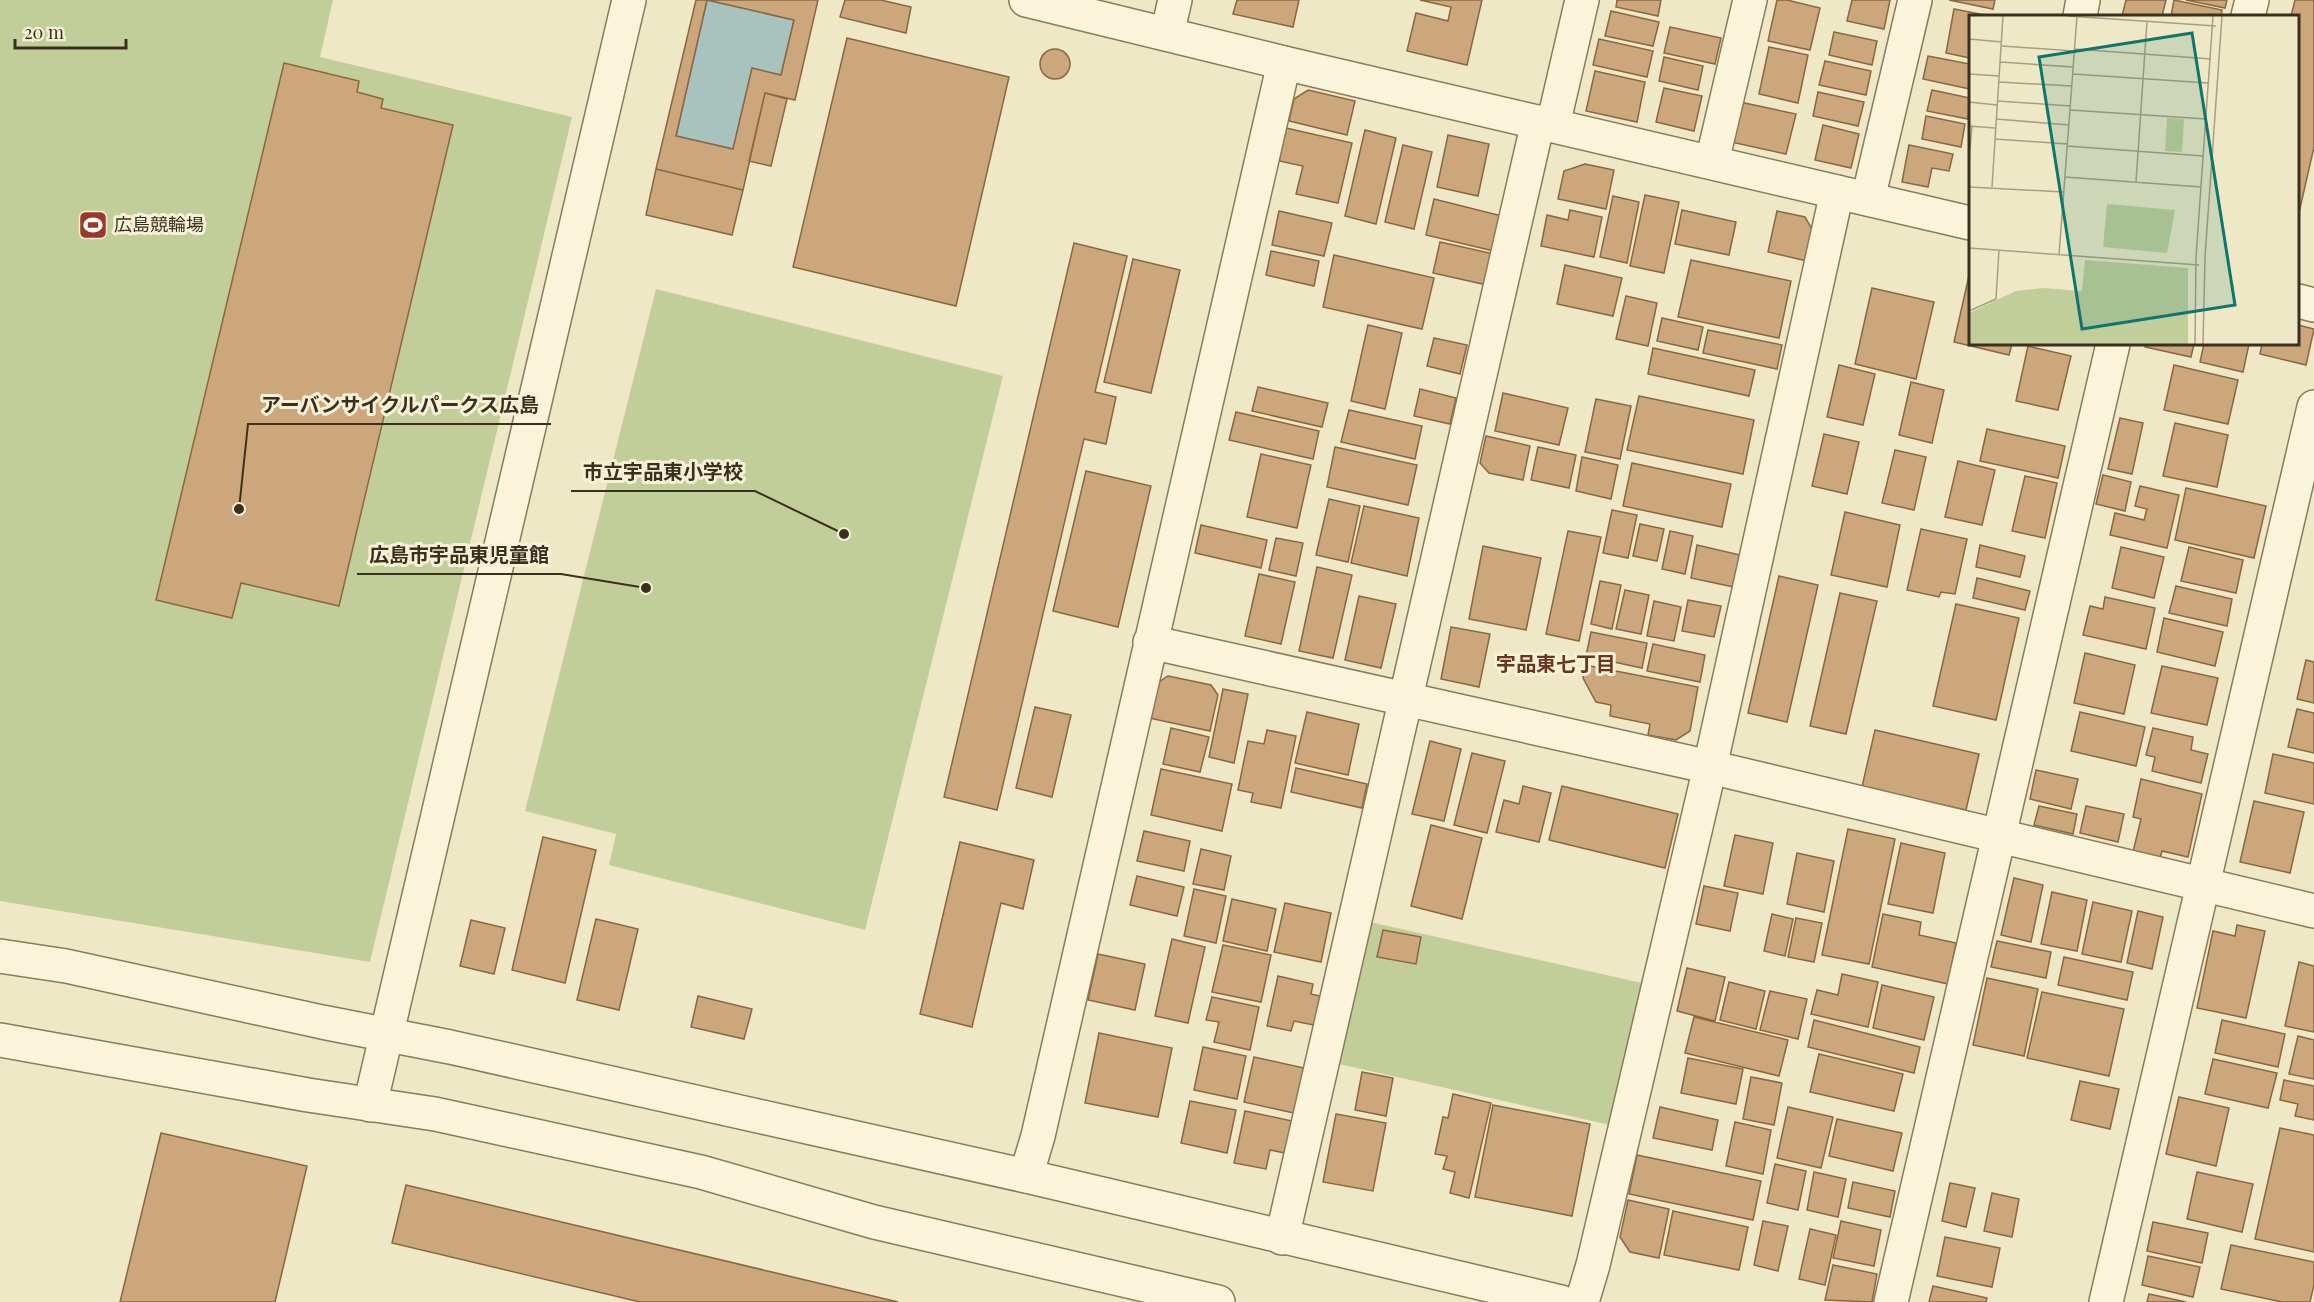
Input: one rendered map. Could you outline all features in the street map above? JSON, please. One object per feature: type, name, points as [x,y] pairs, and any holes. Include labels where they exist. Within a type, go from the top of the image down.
[{"type":"street","points":[[370,1105],[628,0]]},
{"type":"street","points":[[1026,0],[1969,224]]},
{"type":"street","points":[[1167,34],[1175,0]]},
{"type":"street","points":[[1282,1238],[1545,123],[1582,0]]},
{"type":"street","points":[[1712,162],[1750,0]]},
{"type":"street","points":[[1582,1302],[1593,1265],[1710,767],[1852,195],[1915,0]]},
{"type":"street","points":[[2080,15],[2083,0]]},
{"type":"street","points":[[2248,15],[2252,0]]},
{"type":"street","points":[[1026,1176],[1038,1136],[1284,63]]},
{"type":"street","points":[[2299,301],[2314,305]]},
{"type":"street","points":[[1891,1302],[2113,345]]},
{"type":"street","points":[[2106,1302],[2314,407]]},
{"type":"street","points":[[1150,642],[1710,767],[2314,911]]},
{"type":"street","points":[[0,956],[66,966],[386,1034],[1026,1176],[1562,1302]]},
{"type":"street","points":[[0,1040],[370,1105],[435,1114],[701,1172],[874,1222],[1218,1302]]},
{"type":"green space","points":[[0,0],[333,0],[320,57],[572,117],[370,962],[0,901]]},
{"type":"green space","points":[[656,289],[1003,376],[865,930],[609,865],[616,834],[525,811]]},
{"type":"green space","points":[[1370,922],[1642,983],[1610,1125],[1339,1064]]},
{"type":"water","points":[[707,0],[794,20],[781,75],[752,69],[733,149],[676,136]]},
{"type":"building","points":[[696,0],[707,0],[818,0],[795,100],[765,93],[743,190],[656,169]],"holes":[[[707,0],[794,20],[781,75],[752,68],[733,149],[676,136]]]},
{"type":"building","points":[[845,0],[881,0],[911,7],[906,33],[840,17]]},
{"type":"building","points":[[1237,0],[1299,0],[1293,27],[1233,14]]},
{"type":"building","points":[[1420,0],[1482,0],[1467,65],[1407,51],[1416,13],[1448,21],[1451,7]]},
{"type":"building","points":[[1617,0],[1661,0],[1658,16],[1616,7]]},
{"type":"building","points":[[1777,0],[1787,0],[1820,8],[1810,50],[1768,41]]},
{"type":"building","points":[[1852,0],[1890,0],[1884,29],[1847,21]]},
{"type":"building","points":[[1949,0],[1995,0],[1993,9]]},
{"type":"building","points":[[2126,0],[2166,0],[2162,15],[2122,15]]},
{"type":"building","points":[[2174,0],[2222,10],[2221,15],[2171,15]]},
{"type":"building","points":[[2186,0],[2227,0],[2225,8]]},
{"type":"building","points":[[2295,0],[2314,0],[2314,147],[2299,213],[2299,15],[2291,15]]},
{"type":"building","points":[[1954,9],[1985,15],[1969,15],[1969,58],[1946,53]]},
{"type":"building","points":[[1611,11],[1659,22],[1653,46],[1605,36]]},
{"type":"building","points":[[1670,27],[1721,38],[1715,64],[1664,53]]},
{"type":"building","points":[[1834,32],[1877,41],[1872,65],[1829,55]]},
{"type":"building","points":[[847,38],[1009,77],[956,306],[793,267]]},
{"type":"building","points":[[1599,39],[1653,51],[1647,77],[1593,65]]},
{"type":"building","points":[[1769,47],[1808,55],[1798,103],[1759,94]]},
{"type":"building","points":[[1055,49],[1066,53],[1070,64],[1066,75],[1055,79],[1044,75],[1040,64],[1044,53]]},
{"type":"building","points":[[1928,56],[1969,64],[1969,89],[1923,79]]},
{"type":"building","points":[[1664,57],[1703,66],[1698,90],[1659,81]]},
{"type":"building","points":[[1825,61],[1871,71],[1866,95],[1819,85]]},
{"type":"building","points":[[284,63],[359,81],[357,92],[383,99],[381,108],[453,125],[339,606],[241,583],[232,618],[156,600]]},
{"type":"building","points":[[1595,71],[1645,82],[1637,122],[1586,111]]},
{"type":"building","points":[[1664,88],[1702,96],[1694,131],[1656,122]]},
{"type":"building","points":[[1308,90],[1355,101],[1347,135],[1289,121],[1294,99]]},
{"type":"building","points":[[1932,90],[1969,98],[1968,119],[1927,111]]},
{"type":"building","points":[[1818,92],[1864,102],[1858,126],[1813,116]]},
{"type":"building","points":[[765,93],[787,99],[771,166],[749,161]]},
{"type":"building","points":[[1740,102],[1796,114],[1786,154],[1731,142]]},
{"type":"building","points":[[1926,116],[1965,124],[1961,147],[1922,139]]},
{"type":"building","points":[[1823,125],[1859,134],[1851,168],[1815,160]]},
{"type":"building","points":[[1286,128],[1352,143],[1338,203],[1296,194],[1303,166],[1279,161]]},
{"type":"building","points":[[1365,130],[1396,138],[1376,224],[1345,216]]},
{"type":"building","points":[[1448,135],[1489,144],[1478,196],[1437,187]]},
{"type":"building","points":[[1403,145],[1432,152],[1414,229],[1385,222]]},
{"type":"building","points":[[1909,145],[1953,154],[1949,171],[1932,168],[1928,187],[1902,182]]},
{"type":"building","points":[[1585,164],[1614,170],[1606,209],[1558,199],[1564,171]]},
{"type":"building","points":[[656,169],[743,190],[732,235],[646,215]]},
{"type":"building","points":[[1645,195],[1679,202],[1664,273],[1630,266]]},
{"type":"building","points":[[1613,196],[1639,202],[1627,263],[1600,257]]},
{"type":"building","points":[[1434,199],[1502,216],[1494,251],[1426,235]]},
{"type":"building","points":[[1570,210],[1602,217],[1594,257],[1541,246],[1547,215],[1568,220]]},
{"type":"building","points":[[1682,210],[1736,222],[1729,255],[1675,244]]},
{"type":"building","points":[[1279,211],[1332,223],[1324,256],[1272,245]]},
{"type":"building","points":[[1777,211],[1805,217],[1813,231],[1807,261],[1768,252]]},
{"type":"building","points":[[1440,242],[1494,254],[1487,285],[1433,273]]},
{"type":"building","points":[[1074,243],[1127,256],[1095,392],[1116,397],[1106,444],[1084,439],[997,810],[944,797]]},
{"type":"building","points":[[1271,251],[1319,261],[1314,286],[1266,275]]},
{"type":"building","points":[[1334,255],[1434,278],[1422,329],[1323,307]]},
{"type":"building","points":[[1133,259],[1180,270],[1151,393],[1104,382]]},
{"type":"building","points":[[1691,260],[1791,281],[1779,338],[1678,317]]},
{"type":"building","points":[[1565,265],[1622,278],[1613,316],[1557,304]]},
{"type":"building","points":[[1969,275],[1969,345],[2012,345],[2009,355],[1954,342]]},
{"type":"building","points":[[1872,288],[1934,302],[1916,379],[1855,364]]},
{"type":"building","points":[[1626,296],[1657,303],[1648,346],[1616,339]]},
{"type":"building","points":[[1662,318],[1703,327],[1698,350],[1657,341]]},
{"type":"building","points":[[1368,325],[1402,333],[1385,409],[1351,401]]},
{"type":"building","points":[[2299,325],[2314,329],[2306,365],[2260,354],[2262,345],[2299,345]]},
{"type":"building","points":[[1708,330],[1782,345],[1777,369],[1703,353]]},
{"type":"building","points":[[1434,338],[1467,345],[1460,374],[1427,366]]},
{"type":"building","points":[[2146,345],[2194,345],[2191,357],[2145,347]]},
{"type":"building","points":[[2204,345],[2249,345],[2243,372],[2200,362]]},
{"type":"building","points":[[2028,346],[2071,356],[2058,410],[2016,401]]},
{"type":"building","points":[[1653,348],[1755,370],[1749,396],[1648,374]]},
{"type":"building","points":[[1839,365],[1875,374],[1863,425],[1827,417]]},
{"type":"building","points":[[2174,365],[2238,380],[2228,424],[2164,410]]},
{"type":"building","points":[[1911,382],[1944,390],[1932,443],[1899,435]]},
{"type":"building","points":[[1258,387],[1328,403],[1322,427],[1252,411]]},
{"type":"building","points":[[1420,389],[1456,398],[1450,424],[1414,416]]},
{"type":"building","points":[[1503,393],[1568,408],[1559,445],[1495,431]]},
{"type":"building","points":[[1639,396],[1754,420],[1743,474],[1627,450]]},
{"type":"building","points":[[1596,399],[1631,406],[1620,459],[1585,452]]},
{"type":"building","points":[[1349,410],[1422,426],[1415,459],[1341,442]]},
{"type":"building","points":[[1236,412],[1319,431],[1313,459],[1229,440]]},
{"type":"building","points":[[2120,418],[2143,423],[2132,474],[2108,469]]},
{"type":"building","points":[[2175,423],[2228,435],[2217,487],[2163,476]]},
{"type":"building","points":[[1987,429],[2065,446],[2058,478],[1980,461]]},
{"type":"building","points":[[1824,434],[1859,442],[1847,494],[1812,486]]},
{"type":"building","points":[[1486,436],[1530,446],[1523,480],[1489,473],[1480,463]]},
{"type":"building","points":[[1335,447],[1417,465],[1408,505],[1327,487]]},
{"type":"building","points":[[1538,447],[1576,455],[1569,488],[1531,480]]},
{"type":"building","points":[[1895,450],[1926,457],[1914,510],[1882,503]]},
{"type":"building","points":[[1261,454],[1311,465],[1297,528],[1247,517]]},
{"type":"building","points":[[1582,457],[1618,465],[1611,499],[1576,491]]},
{"type":"building","points":[[1958,461],[1995,470],[1982,525],[1945,517]]},
{"type":"building","points":[[1632,463],[1731,484],[1722,527],[1623,506]]},
{"type":"building","points":[[1086,471],[1151,486],[1118,627],[1053,611]]},
{"type":"building","points":[[2103,475],[2131,482],[2125,511],[2096,504]]},
{"type":"building","points":[[2025,476],[2057,483],[2045,538],[2012,531]]},
{"type":"building","points":[[2140,486],[2179,495],[2167,548],[2110,535],[2115,513],[2144,520],[2147,509],[2135,506]]},
{"type":"building","points":[[2186,488],[2266,506],[2254,558],[2175,540]]},
{"type":"building","points":[[1329,499],[1360,506],[1348,562],[1316,555]]},
{"type":"building","points":[[1364,506],[1419,518],[1407,576],[1351,563]]},
{"type":"building","points":[[1612,510],[1637,515],[1628,558],[1603,553]]},
{"type":"building","points":[[1845,512],[1900,525],[1887,587],[1831,575]]},
{"type":"building","points":[[1640,524],[1664,529],[1657,561],[1633,556]]},
{"type":"building","points":[[1201,525],[1267,540],[1261,568],[1195,553]]},
{"type":"building","points":[[1921,529],[1967,539],[1955,594],[1941,592],[1939,597],[1907,590]]},
{"type":"building","points":[[1568,531],[1601,537],[1579,641],[1546,634]]},
{"type":"building","points":[[1670,531],[1693,536],[1685,574],[1662,569]]},
{"type":"building","points":[[1276,538],[1303,543],[1296,576],[1269,570]]},
{"type":"building","points":[[1697,545],[1740,555],[1734,587],[1691,578]]},
{"type":"building","points":[[1980,545],[2025,556],[2020,577],[1976,567]]},
{"type":"building","points":[[1483,546],[1541,558],[1526,630],[1469,619]]},
{"type":"building","points":[[2121,547],[2164,557],[2154,598],[2112,588]]},
{"type":"building","points":[[2189,547],[2243,560],[2236,593],[2181,581]]},
{"type":"building","points":[[1317,567],[1352,575],[1333,658],[1299,651]]},
{"type":"building","points":[[1259,574],[1295,582],[1281,644],[1245,636]]},
{"type":"building","points":[[1779,576],[1818,585],[1787,722],[1748,713]]},
{"type":"building","points":[[1977,578],[2030,591],[2025,610],[1973,598]]},
{"type":"building","points":[[1600,581],[1621,585],[1612,629],[1591,624]]},
{"type":"building","points":[[2176,586],[2232,599],[2227,626],[2169,613]]},
{"type":"building","points":[[1625,590],[1649,595],[1641,634],[1616,629]]},
{"type":"building","points":[[1840,593],[1877,601],[1846,734],[1810,726]]},
{"type":"building","points":[[1359,596],[1396,604],[1381,668],[1345,660]]},
{"type":"building","points":[[2105,597],[2155,608],[2146,649],[2083,635],[2090,606],[2103,609]]},
{"type":"building","points":[[1688,600],[1721,606],[1714,637],[1682,631]]},
{"type":"building","points":[[1654,601],[1681,607],[1674,641],[1647,636]]},
{"type":"building","points":[[1956,604],[2019,618],[1996,720],[1933,706]]},
{"type":"building","points":[[2164,618],[2223,632],[2215,666],[2157,652]]},
{"type":"building","points":[[1451,627],[1490,634],[1479,687],[1441,679]]},
{"type":"building","points":[[1591,632],[1647,643],[1642,668],[1586,656]]},
{"type":"building","points":[[1653,644],[1705,655],[1700,682],[1647,671]]},
{"type":"building","points":[[2085,653],[2135,665],[2124,714],[2074,703]]},
{"type":"building","points":[[2306,660],[2314,662],[2314,703],[2297,699]]},
{"type":"building","points":[[1585,665],[1698,687],[1690,731],[1676,740],[1648,735],[1650,724],[1610,716],[1611,705],[1596,702],[1583,678]]},
{"type":"building","points":[[2162,666],[2218,678],[2207,725],[2151,713]]},
{"type":"building","points":[[1168,676],[1211,685],[1218,695],[1210,731],[1149,718],[1156,684]]},
{"type":"building","points":[[1223,689],[1248,694],[1234,763],[1209,757]]},
{"type":"building","points":[[1035,707],[1071,715],[1052,797],[1016,788]]},
{"type":"building","points":[[2297,709],[2314,713],[2314,753],[2288,747]]},
{"type":"building","points":[[1307,712],[1359,724],[1348,775],[1295,763]]},
{"type":"building","points":[[2080,712],[2145,727],[2136,766],[2071,751]]},
{"type":"building","points":[[1171,728],[1209,737],[1200,772],[1163,764]]},
{"type":"building","points":[[2153,728],[2193,737],[2191,750],[2208,754],[2201,783],[2152,771],[2155,757],[2146,755]]},
{"type":"building","points":[[1267,730],[1296,736],[1281,808],[1251,802],[1253,793],[1238,790],[1248,741],[1264,744]]},
{"type":"building","points":[[1875,730],[1979,754],[1966,810],[1862,787]]},
{"type":"building","points":[[1430,741],[1461,749],[1444,821],[1412,814]]},
{"type":"building","points":[[1472,753],[1505,761],[1487,833],[1454,825]]},
{"type":"building","points":[[2273,754],[2314,763],[2314,804],[2265,793]]},
{"type":"building","points":[[1296,768],[1367,784],[1362,808],[1291,792]]},
{"type":"building","points":[[1161,769],[1232,784],[1222,831],[1151,815]]},
{"type":"building","points":[[2036,770],[2078,779],[2071,809],[2030,799]]},
{"type":"building","points":[[2141,779],[2202,794],[2188,857],[2162,851],[2159,862],[2132,856],[2141,819],[2133,817]]},
{"type":"building","points":[[1523,786],[1551,793],[1539,842],[1496,832],[1504,800],[1519,804]]},
{"type":"building","points":[[1562,786],[1678,814],[1665,868],[1549,840]]},
{"type":"building","points":[[2254,801],[2304,812],[2290,873],[2240,862]]},
{"type":"building","points":[[2039,806],[2077,814],[2073,834],[2034,825]]},
{"type":"building","points":[[2086,806],[2124,814],[2118,842],[2080,833]]},
{"type":"building","points":[[1431,825],[1482,838],[1462,919],[1411,906]]},
{"type":"building","points":[[1848,829],[1895,839],[1869,964],[1822,955]]},
{"type":"building","points":[[1144,831],[1190,841],[1184,871],[1137,861]]},
{"type":"building","points":[[1735,835],[1773,843],[1763,894],[1724,886]]},
{"type":"building","points":[[543,837],[596,850],[565,983],[512,970]]},
{"type":"building","points":[[960,842],[1034,860],[1023,909],[1001,903],[972,1027],[920,1014]]},
{"type":"building","points":[[1901,843],[1945,853],[1933,913],[1888,904]]},
{"type":"building","points":[[1201,849],[1231,856],[1224,890],[1193,884]]},
{"type":"building","points":[[1797,853],[1834,861],[1824,912],[1787,904]]},
{"type":"building","points":[[1137,876],[1184,887],[1177,916],[1130,905]]},
{"type":"building","points":[[2014,878],[2043,885],[2031,942],[2001,935]]},
{"type":"building","points":[[1704,886],[1738,893],[1730,931],[1696,924]]},
{"type":"building","points":[[1194,889],[1226,896],[1216,943],[1184,936]]},
{"type":"building","points":[[2052,892],[2087,900],[2077,951],[2041,944]]},
{"type":"building","points":[[1232,899],[1276,909],[1267,951],[1223,941]]},
{"type":"building","points":[[2093,902],[2132,911],[2121,962],[2082,954]]},
{"type":"building","points":[[1285,903],[1331,913],[1321,962],[1274,952]]},
{"type":"building","points":[[2138,911],[2163,917],[2152,969],[2127,963]]},
{"type":"building","points":[[1772,914],[1793,919],[1785,956],[1764,951]]},
{"type":"building","points":[[1883,914],[1921,922],[1919,935],[1956,943],[1948,984],[1872,967]]},
{"type":"building","points":[[1796,918],[1822,923],[1814,962],[1788,957]]},
{"type":"building","points":[[596,919],[638,929],[619,1010],[577,1000]]},
{"type":"building","points":[[471,920],[505,928],[494,974],[460,966]]},
{"type":"building","points":[[2237,925],[2265,931],[2246,1018],[2197,1008],[2213,931],[2235,936]]},
{"type":"building","points":[[1383,930],[1421,937],[1416,964],[1377,957]]},
{"type":"building","points":[[1172,939],[1205,947],[1188,1023],[1155,1016]]},
{"type":"building","points":[[1997,941],[2051,952],[2046,978],[1991,967]]},
{"type":"building","points":[[1223,945],[1271,955],[1261,1002],[1212,992]]},
{"type":"building","points":[[1098,954],[1145,964],[1135,1010],[1088,1000]]},
{"type":"building","points":[[2064,957],[2133,972],[2127,1000],[2058,985]]},
{"type":"building","points":[[2299,962],[2314,966],[2314,1032],[2285,1026]]},
{"type":"building","points":[[1687,968],[1725,977],[1715,1021],[1677,1011]]},
{"type":"building","points":[[1842,974],[1878,982],[1868,1027],[1811,1014],[1817,990],[1838,995]]},
{"type":"building","points":[[1278,976],[1313,984],[1311,994],[1320,996],[1314,1025],[1294,1021],[1291,1031],[1267,1026]]},
{"type":"building","points":[[1987,978],[2038,989],[2024,1056],[1973,1045]]},
{"type":"building","points":[[1729,982],[1765,991],[1756,1029],[1720,1020]]},
{"type":"building","points":[[1882,985],[1934,997],[1924,1040],[1873,1028]]},
{"type":"building","points":[[1770,991],[1807,999],[1798,1039],[1760,1030]]},
{"type":"building","points":[[2042,992],[2124,1009],[2109,1076],[2027,1058]]},
{"type":"building","points":[[698,996],[752,1009],[744,1039],[691,1027]]},
{"type":"building","points":[[1212,997],[1259,1007],[1250,1050],[1214,1042],[1219,1022],[1206,1020]]},
{"type":"building","points":[[1694,1017],[1788,1040],[1779,1076],[1685,1053]]},
{"type":"building","points":[[1814,1020],[1920,1047],[1914,1073],[1808,1047]]},
{"type":"building","points":[[2222,1020],[2285,1034],[2278,1067],[2215,1053]]},
{"type":"building","points":[[1099,1033],[1172,1048],[1158,1117],[1085,1103]]},
{"type":"building","points":[[2298,1036],[2314,1040],[2314,1079],[2289,1074]]},
{"type":"building","points":[[1203,1047],[1246,1056],[1237,1099],[1194,1090]]},
{"type":"building","points":[[1819,1054],[1903,1074],[1894,1111],[1810,1092]]},
{"type":"building","points":[[1254,1057],[1304,1068],[1294,1113],[1244,1102]]},
{"type":"building","points":[[1688,1058],[1743,1069],[1736,1104],[1681,1093]]},
{"type":"building","points":[[2213,1059],[2277,1073],[2268,1108],[2205,1094]]},
{"type":"building","points":[[1362,1072],[1393,1078],[1386,1116],[1355,1110]]},
{"type":"building","points":[[1751,1077],[1782,1083],[1774,1125],[1743,1119]]},
{"type":"building","points":[[2284,1080],[2314,1086],[2314,1120],[2295,1116],[2298,1104],[2280,1100]]},
{"type":"building","points":[[2080,1081],[2119,1089],[2110,1129],[2071,1120]]},
{"type":"building","points":[[1453,1094],[1491,1103],[1469,1198],[1450,1193],[1455,1172],[1443,1169],[1447,1156],[1435,1154],[1443,1117],[1448,1118]]},
{"type":"building","points":[[2179,1097],[2229,1108],[2216,1166],[2166,1154]]},
{"type":"building","points":[[1190,1101],[1236,1110],[1227,1153],[1181,1143]]},
{"type":"building","points":[[1493,1105],[1590,1124],[1572,1216],[1475,1197]]},
{"type":"building","points":[[1660,1107],[1718,1120],[1712,1150],[1653,1138]]},
{"type":"building","points":[[1788,1107],[1833,1117],[1821,1168],[1777,1158]]},
{"type":"building","points":[[1245,1111],[1292,1121],[1285,1153],[1270,1150],[1266,1169],[1234,1163]]},
{"type":"building","points":[[1336,1114],[1386,1123],[1373,1191],[1323,1182]]},
{"type":"building","points":[[1837,1119],[1902,1133],[1893,1171],[1829,1156]]},
{"type":"building","points":[[1735,1122],[1771,1130],[1763,1174],[1726,1166]]},
{"type":"building","points":[[2280,1128],[2314,1135],[2314,1252],[2255,1239]]},
{"type":"building","points":[[161,1133],[307,1166],[275,1302],[120,1302]]},
{"type":"building","points":[[1637,1155],[1761,1181],[1753,1220],[1629,1194]]},
{"type":"building","points":[[1775,1164],[1806,1171],[1798,1210],[1767,1203]]},
{"type":"building","points":[[1814,1172],[1846,1179],[1838,1217],[1807,1210]]},
{"type":"building","points":[[2197,1172],[2253,1184],[2242,1232],[2187,1219]]},
{"type":"building","points":[[1853,1182],[1895,1191],[1890,1217],[1848,1208]]},
{"type":"building","points":[[1950,1183],[1975,1188],[1966,1227],[1942,1221]]},
{"type":"building","points":[[406,1185],[898,1302],[640,1302],[392,1243]]},
{"type":"building","points":[[1992,1193],[2019,1199],[2012,1237],[1984,1231]]},
{"type":"building","points":[[1628,1200],[1669,1209],[1659,1258],[1630,1252],[1620,1237]]},
{"type":"building","points":[[1673,1211],[1748,1227],[1739,1270],[1664,1255]]},
{"type":"building","points":[[1763,1221],[1788,1226],[1778,1271],[1754,1265]]},
{"type":"building","points":[[1841,1221],[1881,1230],[1874,1266],[1833,1258]]},
{"type":"building","points":[[2153,1222],[2208,1233],[2202,1263],[2147,1251]]},
{"type":"building","points":[[1810,1229],[1836,1235],[1825,1285],[1799,1279]]},
{"type":"building","points":[[1945,1237],[2000,1248],[1992,1287],[1937,1276]]},
{"type":"building","points":[[2231,1245],[2314,1262],[2314,1285],[2310,1302],[2282,1302],[2221,1289]]},
{"type":"building","points":[[2148,1256],[2200,1267],[2193,1297],[2142,1285]]},
{"type":"building","points":[[1833,1265],[1877,1274],[1872,1302],[1825,1300]]},
{"type":"building","points":[[1933,1286],[1987,1298],[1986,1302],[1929,1302]]},
{"type":"building","points":[[2149,1294],[2186,1302],[2147,1302]]},
{"type":"place","name":"広島競輪場","points":[[93,225]]},
{"type":"place","name":"アーバンサイクルパークス広島","points":[[239,509]]},
{"type":"place","name":"市立宇品東小学校","points":[[844,534]]},
{"type":"place","name":"広島市宇品東児童館","points":[[646,588]]},
{"type":"district","name":"宇品東七丁目","points":[[1556,664]]}]
